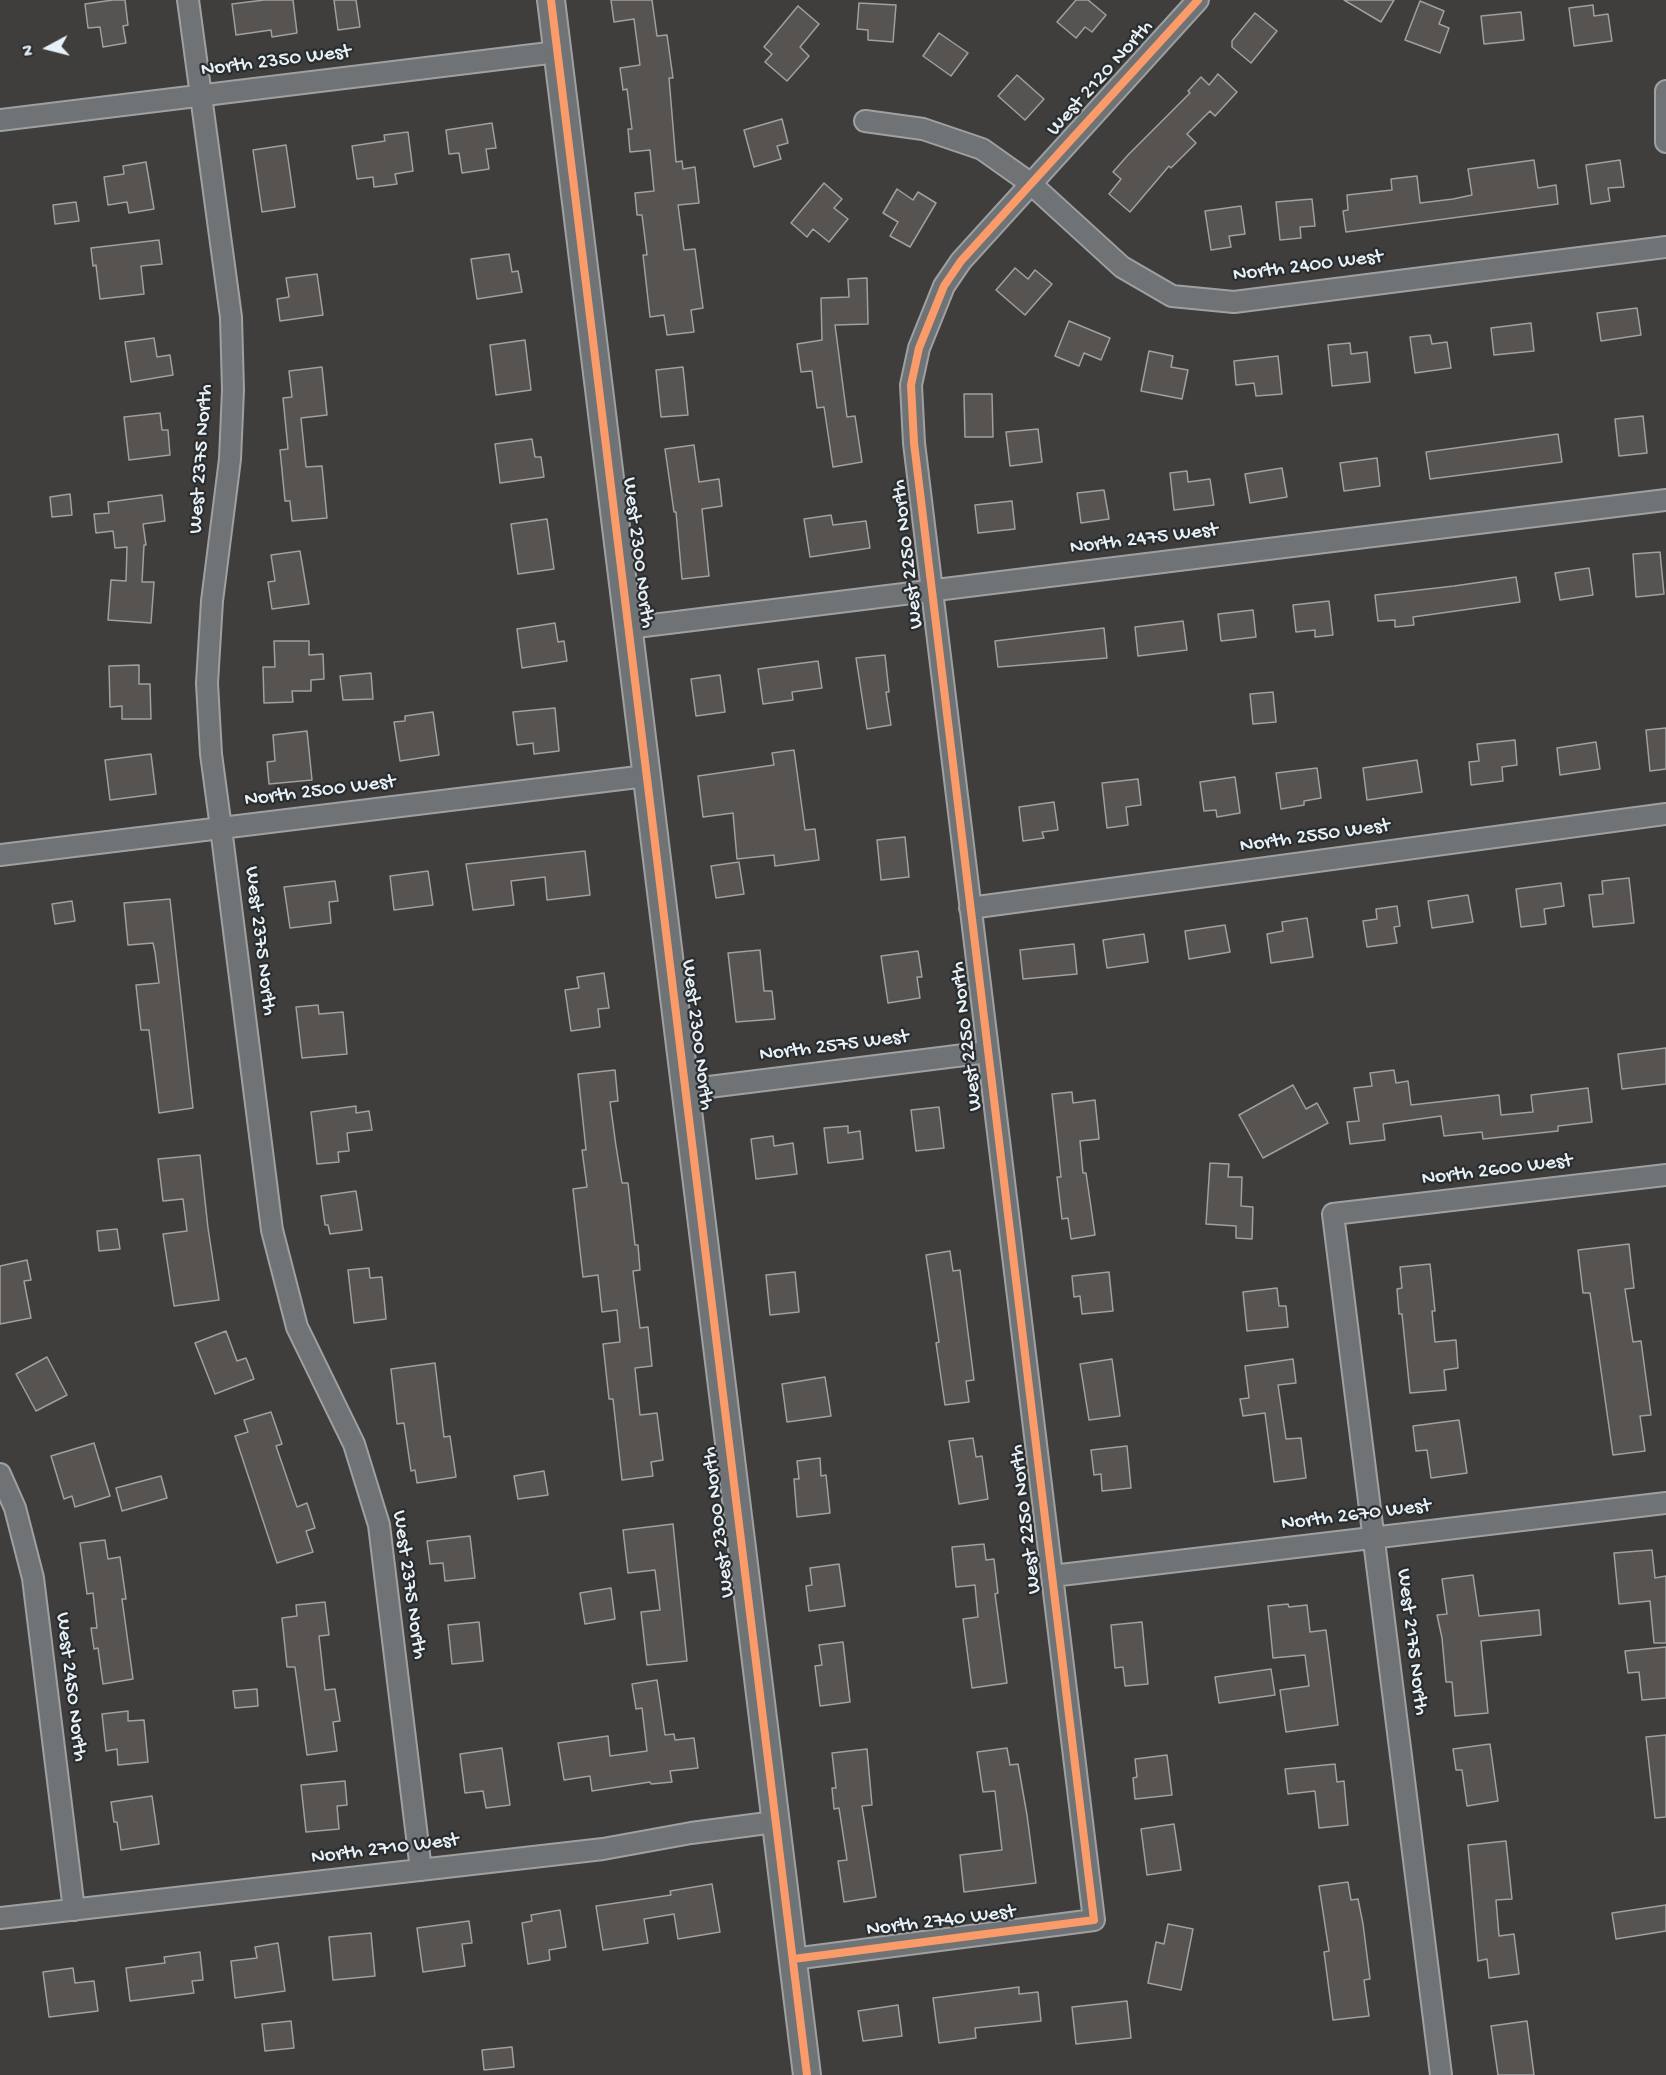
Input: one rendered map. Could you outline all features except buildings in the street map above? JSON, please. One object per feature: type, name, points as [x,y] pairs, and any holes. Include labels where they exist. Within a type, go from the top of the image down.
[{"type":"street","name":"West 2375 North","points":[[188,0],[231,317],[233,390],[230,459],[212,601],[207,683],[212,754],[221,828],[272,1230],[297,1327],[354,1444],[379,1525],[422,1870]]},
{"type":"street","name":"West 2300 North","points":[[550,0],[807,2075]]},
{"type":"street","name":"West 2120 North","points":[[1030,183],[1198,0]]},
{"type":"street","name":"North 2350 West","points":[[0,120],[557,52]]},
{"type":"street","points":[[1666,91],[1666,142]]},
{"type":"street","name":"North 2400 West","points":[[865,121],[923,129],[981,149],[1030,183],[1122,267],[1172,296],[1234,302],[1666,247]]},
{"type":"street","name":"West 2250 North","points":[[1030,183],[961,261],[944,286],[919,348],[911,385],[914,443],[1094,1920]]},
{"type":"street","name":"North 2475 West","points":[[628,628],[1666,500]]},
{"type":"street","name":"North 2500 West","points":[[0,855],[646,776]]},
{"type":"street","name":"North 2550 West","points":[[970,908],[1666,814]]},
{"type":"street","name":"North 2575 West","points":[[685,1090],[988,1052]]},
{"type":"street","name":"North 2600 West","points":[[1333,1214],[1666,1175]]},
{"type":"street","name":"West 2175 North","points":[[1333,1214],[1441,2075]]},
{"type":"street","name":"West 2450 North","points":[[0,1474],[15,1508],[33,1578],[74,1910]]},
{"type":"street","name":"North 2670 West","points":[[1052,1576],[1666,1503]]},
{"type":"street","name":"North 2710 West","points":[[0,1918],[603,1849],[691,1833],[775,1822]]},
{"type":"street","name":"North 2740 West","points":[[793,1959],[1094,1920]]},
{"type":"cycle path","points":[[551,0],[807,2075]]},
{"type":"cycle path","points":[[793,1959],[1094,1920],[914,443],[911,385],[919,348],[944,286],[961,261],[1198,0]]}]
